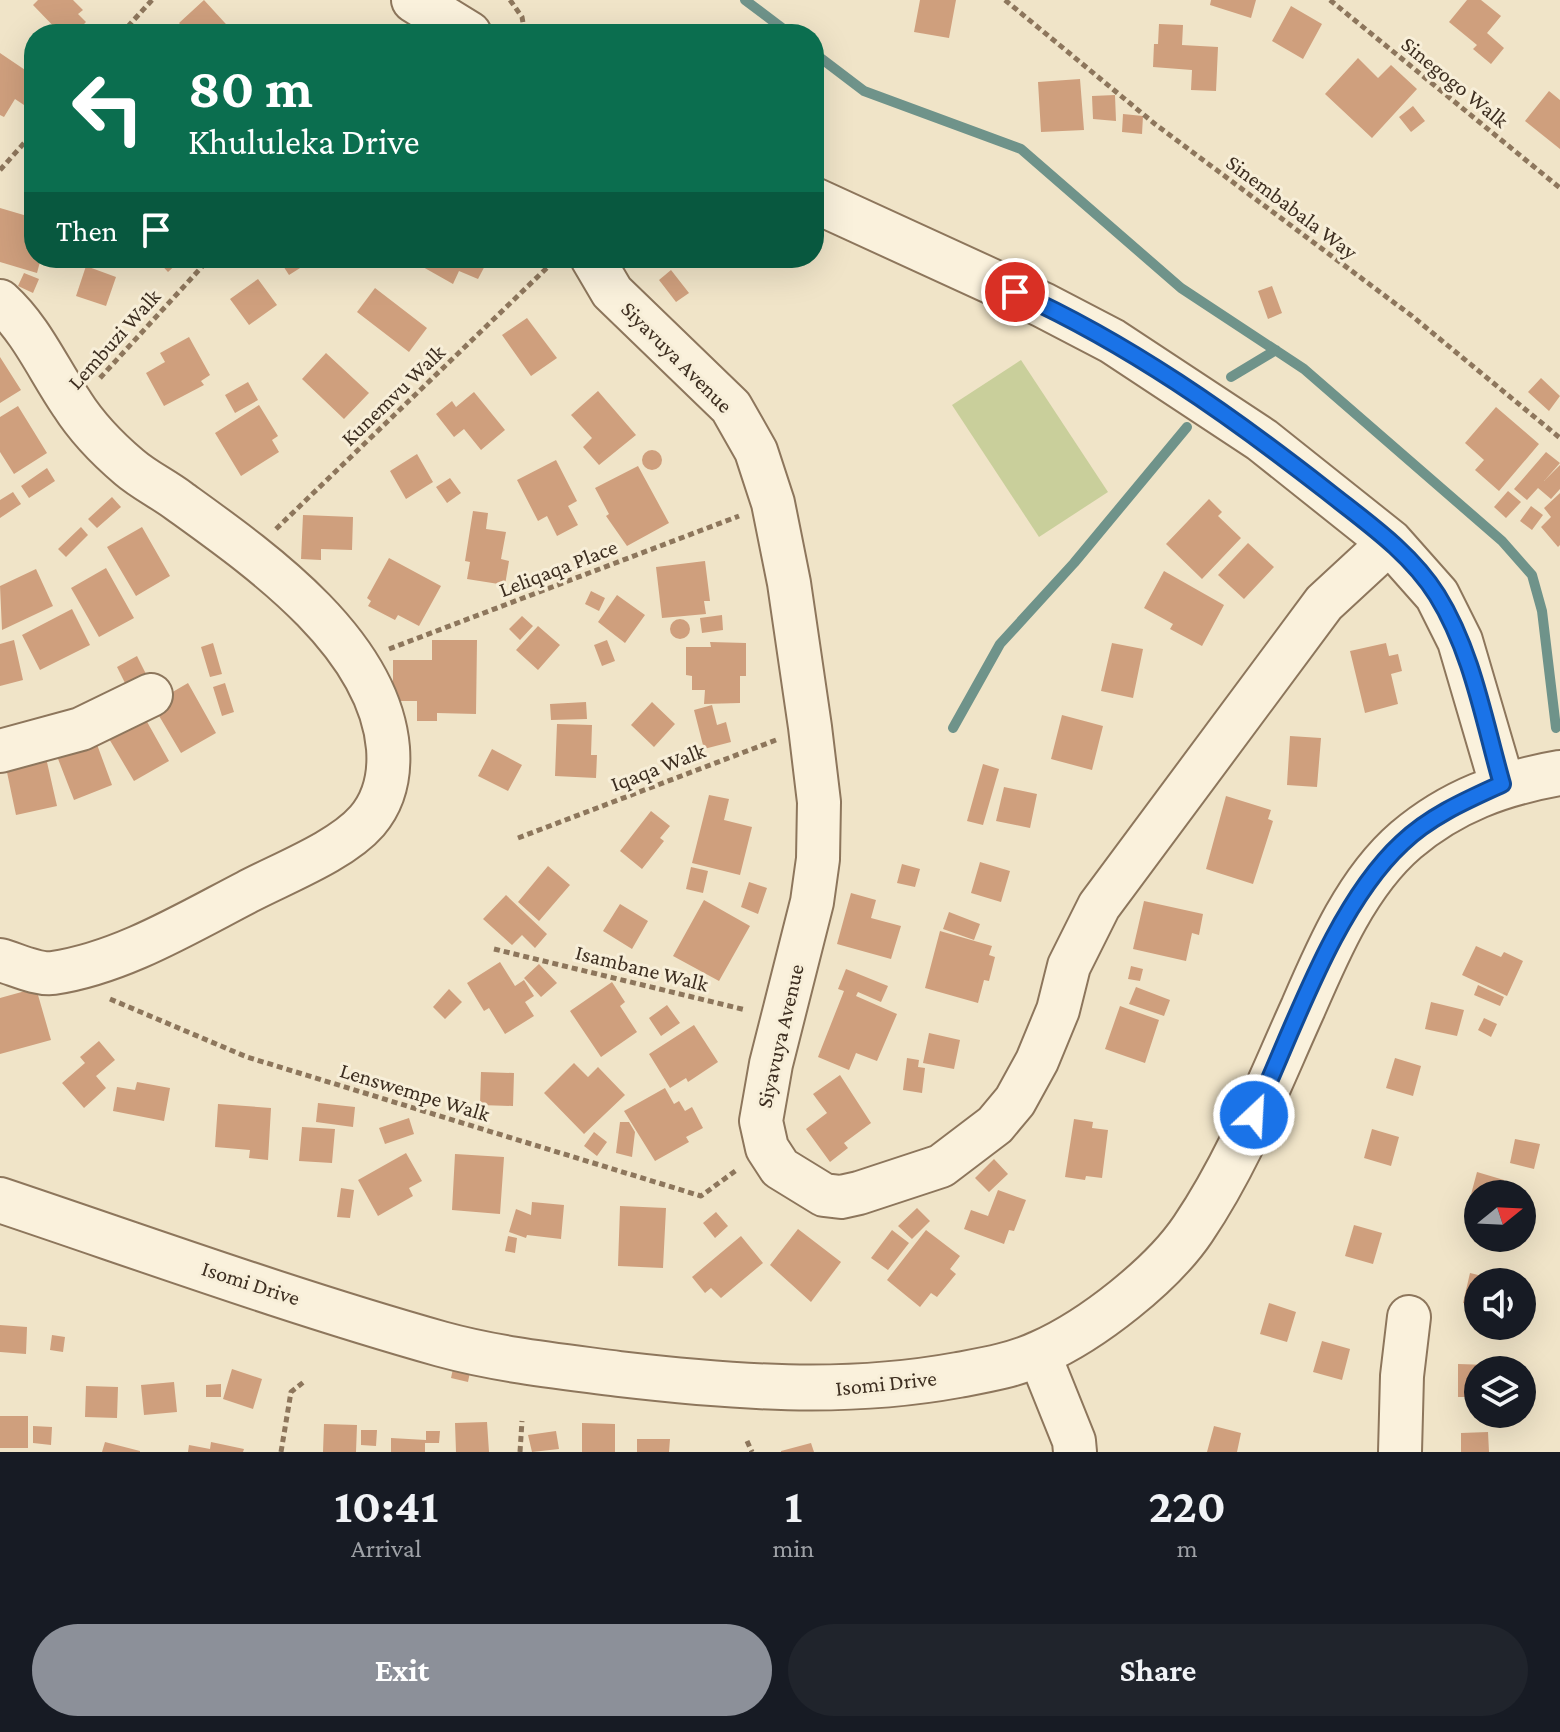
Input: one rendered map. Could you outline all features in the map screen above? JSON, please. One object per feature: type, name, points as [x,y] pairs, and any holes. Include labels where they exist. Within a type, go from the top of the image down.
[{"type":"street","points":[[414,0],[453,24]]},
{"type":"street","points":[[824,205],[1043,305],[1112,341],[1262,440],[1390,542],[1437,595],[1460,641],[1502,784]]},
{"type":"street","name":"Siyavuya Avenue","points":[[598,268],[612,292],[731,407],[756,451],[773,503],[810,727],[819,802],[818,859],[812,902],[764,1097],[761,1121],[767,1148]]},
{"type":"street","points":[[0,301],[21,319],[73,407],[129,467],[250,554],[320,618],[372,688],[387,743],[389,764],[384,794],[367,821],[350,836],[163,934],[118,954],[50,973],[0,960]]},
{"type":"street","points":[[767,1148],[780,1168],[797,1181],[824,1195],[841,1197],[941,1166],[995,1125],[1015,1101],[1037,1061],[1058,1010],[1069,966],[1099,906],[1324,603],[1390,542]]},
{"type":"street","points":[[0,751],[81,729],[151,695]]},
{"type":"street","name":"Isomi Drive","points":[[0,1200],[442,1344],[566,1367],[704,1384],[813,1390],[936,1379],[987,1369],[1039,1354],[1079,1332],[1163,1264],[1191,1233],[1233,1162],[1342,926],[1382,865],[1420,828],[1502,784],[1560,773]]},
{"type":"street","points":[[1400,1452],[1402,1376],[1409,1317]]},
{"type":"street","points":[[1039,1354],[1074,1441],[1075,1452]]},
{"type":"path","points":[[130,24],[152,0]]},
{"type":"path","points":[[510,0],[523,24]]},
{"type":"path","name":"Sinembabala Way","points":[[1005,0],[1155,124],[1412,316],[1560,438]]},
{"type":"path","name":"Sinegogo Walk","points":[[1330,0],[1560,188]]},
{"type":"path","points":[[0,170],[24,143]]},
{"type":"path","name":"Lembuzi Walk","points":[[73,407],[201,268]]},
{"type":"path","name":"Kunemvu Walk","points":[[250,554],[547,268]]},
{"type":"path","name":"Leliqaqa Place","points":[[354,663],[773,503]]},
{"type":"path","name":"Iqaqa Walk","points":[[518,838],[810,727]]},
{"type":"path","name":"Isambane Walk","points":[[494,949],[782,1019]]},
{"type":"path","name":"Lenswempe Walk","points":[[106,997],[247,1057],[701,1196],[767,1148]]},
{"type":"path","points":[[281,1452],[291,1392],[305,1381]]},
{"type":"path","points":[[520,1452],[522,1421]]},
{"type":"path","points":[[747,1441],[752,1452]]},
{"type":"green space","points":[[1021,360],[1108,492],[1039,537],[952,405]]},
{"type":"building","points":[[38,0],[73,0],[83,10],[78,14],[86,22],[51,24],[33,5]]},
{"type":"building","points":[[204,0],[226,24],[180,24]]},
{"type":"building","points":[[920,0],[956,0],[949,38],[914,32]]},
{"type":"building","points":[[1211,0],[1256,0],[1251,18],[1210,5]]},
{"type":"building","points":[[1467,0],[1481,0],[1501,16],[1487,33],[1504,48],[1491,64],[1473,49],[1477,45],[1449,22]]},
{"type":"building","points":[[1291,6],[1322,24],[1303,59],[1272,41]]},
{"type":"building","points":[[1159,24],[1183,25],[1182,45],[1218,47],[1216,91],[1191,90],[1192,70],[1153,67]]},
{"type":"building","points":[[0,53],[24,69],[24,105],[15,99],[4,117],[0,115]]},
{"type":"building","points":[[1358,58],[1378,78],[1391,65],[1417,89],[1372,138],[1325,94]]},
{"type":"building","points":[[1080,79],[1084,130],[1041,132],[1038,82]]},
{"type":"building","points":[[1549,91],[1560,100],[1560,149],[1525,121]]},
{"type":"building","points":[[1115,95],[1116,121],[1093,119],[1092,96]]},
{"type":"building","points":[[1413,106],[1425,121],[1411,132],[1399,117]]},
{"type":"building","points":[[1123,114],[1143,116],[1142,134],[1122,132]]},
{"type":"building","points":[[0,208],[24,215],[24,268],[38,268],[37,273],[0,262]]},
{"type":"building","points":[[85,268],[116,277],[106,306],[76,296]]},
{"type":"building","points":[[284,268],[300,268],[289,275]]},
{"type":"building","points":[[425,268],[484,268],[478,279],[459,271],[453,284]]},
{"type":"building","points":[[671,270],[689,293],[676,302],[659,280]]},
{"type":"building","points":[[24,273],[39,279],[33,293],[18,286]]},
{"type":"building","points":[[258,279],[277,305],[249,325],[230,299]]},
{"type":"building","points":[[1272,286],[1282,313],[1268,319],[1258,291]]},
{"type":"building","points":[[375,288],[427,328],[409,352],[357,312]]},
{"type":"building","points":[[527,318],[557,358],[531,376],[502,335]]},
{"type":"building","points":[[189,337],[210,375],[201,381],[204,385],[164,406],[146,373],[165,362],[160,353]]},
{"type":"building","points":[[326,353],[369,393],[344,419],[302,379]]},
{"type":"building","points":[[0,357],[21,390],[0,403]]},
{"type":"building","points":[[1541,378],[1560,396],[1549,411],[1528,392]]},
{"type":"building","points":[[248,382],[258,400],[235,413],[225,395]]},
{"type":"building","points":[[598,391],[636,435],[599,465],[583,447],[592,438],[571,415]]},
{"type":"building","points":[[474,392],[505,430],[481,450],[464,429],[454,437],[436,414],[452,401],[456,407]]},
{"type":"building","points":[[259,405],[278,436],[272,440],[279,452],[241,476],[215,433]]},
{"type":"building","points":[[18,406],[47,453],[14,474],[0,452],[0,417]]},
{"type":"building","points":[[1496,407],[1539,444],[1499,491],[1475,470],[1484,460],[1465,443]]},
{"type":"building","points":[[652,450],[659,453],[662,460],[659,467],[652,470],[645,467],[642,460],[645,453]]},
{"type":"building","points":[[1546,452],[1560,463],[1544,481],[1560,465],[1560,489],[1551,499],[1538,488],[1527,500],[1514,489]]},
{"type":"building","points":[[417,454],[433,482],[406,499],[390,471]]},
{"type":"building","points":[[556,460],[577,501],[568,506],[578,525],[557,536],[547,516],[538,521],[517,480]]},
{"type":"building","points":[[638,466],[669,523],[627,546],[606,516],[609,514],[595,488]]},
{"type":"building","points":[[47,468],[55,481],[29,498],[21,486]]},
{"type":"building","points":[[450,478],[461,493],[447,503],[436,487]]},
{"type":"building","points":[[1508,491],[1521,502],[1506,518],[1494,507]]},
{"type":"building","points":[[13,492],[21,504],[0,518],[0,500]]},
{"type":"building","points":[[1560,493],[1558,547],[1541,527],[1551,517],[1544,508]]},
{"type":"building","points":[[112,497],[121,507],[97,528],[88,519]]},
{"type":"building","points":[[1209,499],[1222,512],[1218,516],[1241,538],[1202,579],[1166,544]]},
{"type":"building","points":[[1531,506],[1543,515],[1532,530],[1520,521]]},
{"type":"building","points":[[473,511],[488,513],[486,529],[506,532],[501,559],[509,561],[505,585],[467,579],[470,562],[465,561]]},
{"type":"building","points":[[303,515],[353,517],[352,550],[321,549],[321,560],[301,559]]},
{"type":"building","points":[[81,527],[88,535],[66,557],[58,549]]},
{"type":"building","points":[[142,527],[170,576],[136,596],[107,547]]},
{"type":"building","points":[[1248,543],[1274,567],[1244,599],[1218,575]]},
{"type":"building","points":[[389,558],[441,586],[419,626],[398,615],[395,620],[368,606],[371,601],[367,598]]},
{"type":"building","points":[[705,561],[710,601],[704,601],[706,614],[662,618],[656,567]]},
{"type":"building","points":[[106,568],[134,618],[99,637],[71,588]]},
{"type":"building","points":[[36,569],[53,606],[2,630],[0,586]]},
{"type":"building","points":[[1164,571],[1224,605],[1202,646],[1170,629],[1173,624],[1144,608]]},
{"type":"building","points":[[591,591],[605,598],[599,611],[585,604]]},
{"type":"building","points":[[617,595],[645,615],[625,643],[598,622]]},
{"type":"building","points":[[72,609],[90,645],[40,670],[22,635]]},
{"type":"building","points":[[722,615],[723,630],[702,633],[700,618]]},
{"type":"building","points":[[522,616],[533,626],[520,640],[509,629]]},
{"type":"building","points":[[680,619],[687,622],[690,629],[687,636],[680,639],[673,636],[670,629],[673,622]]},
{"type":"building","points":[[538,626],[560,645],[538,670],[516,650]]},
{"type":"building","points":[[14,640],[23,680],[0,686],[0,644]]},
{"type":"building","points":[[432,640],[477,640],[476,714],[437,713],[437,721],[417,721],[417,701],[393,701],[393,660],[432,660]]},
{"type":"building","points":[[607,640],[615,661],[602,666],[594,645]]},
{"type":"building","points":[[710,642],[746,643],[746,676],[740,676],[740,703],[704,704],[705,690],[692,690],[692,676],[686,675],[686,647],[711,647]]},
{"type":"building","points":[[213,643],[222,674],[210,677],[201,647]]},
{"type":"building","points":[[1112,643],[1143,649],[1133,698],[1101,691]]},
{"type":"building","points":[[1386,643],[1389,656],[1398,654],[1402,671],[1391,674],[1398,704],[1365,713],[1350,651]]},
{"type":"building","points":[[137,656],[149,680],[129,691],[117,667]]},
{"type":"building","points":[[188,683],[216,733],[181,753],[152,704]]},
{"type":"building","points":[[225,683],[234,712],[222,716],[213,687]]},
{"type":"building","points":[[586,702],[587,719],[551,720],[550,704]]},
{"type":"building","points":[[652,702],[675,724],[654,747],[631,725]]},
{"type":"building","points":[[712,705],[717,725],[726,722],[731,742],[704,749],[694,710]]},
{"type":"building","points":[[141,711],[169,761],[134,781],[105,732]]},
{"type":"building","points":[[1062,715],[1103,726],[1092,770],[1051,759]]},
{"type":"building","points":[[557,724],[592,725],[591,755],[597,755],[596,778],[555,776]]},
{"type":"building","points":[[92,731],[112,785],[74,800],[53,746]]},
{"type":"building","points":[[1290,736],[1321,738],[1317,787],[1287,785]]},
{"type":"building","points":[[44,749],[57,806],[16,815],[4,758]]},
{"type":"building","points":[[492,749],[522,765],[508,791],[478,776]]},
{"type":"building","points":[[983,764],[999,769],[983,825],[967,821]]},
{"type":"building","points":[[1004,787],[1037,794],[1030,828],[996,821]]},
{"type":"building","points":[[709,795],[729,799],[724,820],[752,827],[740,875],[692,863]]},
{"type":"building","points":[[1226,796],[1271,810],[1268,819],[1273,821],[1253,884],[1206,869]]},
{"type":"building","points":[[651,811],[670,826],[660,838],[664,841],[642,869],[620,851]]},
{"type":"building","points":[[980,862],[1010,871],[1001,902],[971,893]]},
{"type":"building","points":[[902,864],[920,869],[915,887],[897,883]]},
{"type":"building","points":[[548,866],[570,885],[539,921],[518,902]]},
{"type":"building","points":[[691,867],[708,871],[703,893],[686,889]]},
{"type":"building","points":[[749,882],[767,888],[758,914],[741,907]]},
{"type":"building","points":[[851,893],[876,900],[871,918],[901,926],[891,959],[837,944]]},
{"type":"building","points":[[506,895],[547,934],[535,948],[522,935],[512,945],[483,919]]},
{"type":"building","points":[[704,900],[750,926],[719,981],[673,956]]},
{"type":"building","points":[[1144,901],[1203,914],[1199,935],[1192,933],[1186,961],[1133,949]]},
{"type":"building","points":[[620,904],[648,921],[632,949],[603,931]]},
{"type":"building","points":[[949,912],[980,924],[974,940],[943,929]]},
{"type":"building","points":[[940,931],[992,946],[989,955],[995,957],[989,981],[984,980],[978,1003],[925,988]]},
{"type":"building","points":[[1476,946],[1501,957],[1504,952],[1523,961],[1507,996],[1462,975]]},
{"type":"building","points":[[500,962],[515,986],[524,980],[534,996],[525,1002],[534,1016],[505,1034],[489,1008],[484,1011],[467,983]]},
{"type":"building","points":[[539,964],[557,983],[541,997],[524,978]]},
{"type":"building","points":[[1131,966],[1143,969],[1140,981],[1128,979]]},
{"type":"building","points":[[846,969],[888,986],[881,1002],[858,992],[856,996],[897,1014],[877,1061],[856,1053],[849,1070],[818,1057],[844,991],[838,989]]},
{"type":"building","points":[[612,982],[625,1002],[620,1006],[637,1032],[601,1057],[570,1011]]},
{"type":"building","points":[[1478,985],[1504,997],[1500,1006],[1474,995]]},
{"type":"building","points":[[1136,987],[1170,1000],[1164,1016],[1129,1004]]},
{"type":"building","points":[[36,988],[51,1040],[0,1054],[0,998]]},
{"type":"building","points":[[449,989],[462,1002],[445,1019],[433,1007]]},
{"type":"building","points":[[1431,1002],[1464,1010],[1457,1036],[1425,1029]]},
{"type":"building","points":[[667,1005],[680,1023],[661,1036],[649,1018]]},
{"type":"building","points":[[1120,1006],[1159,1020],[1145,1063],[1105,1049]]},
{"type":"building","points":[[1484,1018],[1497,1024],[1491,1037],[1478,1030]]},
{"type":"building","points":[[694,1025],[718,1062],[688,1082],[686,1078],[670,1088],[649,1054]]},
{"type":"building","points":[[929,1033],[960,1040],[954,1069],[923,1063]]},
{"type":"building","points":[[99,1041],[115,1060],[96,1076],[106,1088],[84,1108],[62,1083],[85,1063],[80,1057]]},
{"type":"building","points":[[907,1058],[919,1060],[918,1067],[925,1068],[922,1093],[903,1090]]},
{"type":"building","points":[[1395,1058],[1421,1066],[1413,1096],[1386,1088]]},
{"type":"building","points":[[574,1063],[588,1077],[598,1067],[625,1095],[584,1134],[544,1093]]},
{"type":"building","points":[[481,1072],[514,1073],[513,1106],[480,1105]]},
{"type":"building","points":[[840,1075],[871,1123],[844,1143],[848,1148],[830,1162],[806,1129],[827,1113],[813,1094]]},
{"type":"building","points":[[137,1082],[170,1088],[164,1121],[113,1111],[117,1087],[135,1090]]},
{"type":"building","points":[[665,1088],[674,1104],[679,1101],[685,1111],[692,1107],[703,1128],[686,1137],[689,1142],[655,1161],[624,1111]]},
{"type":"building","points":[[318,1103],[355,1107],[353,1127],[316,1122]]},
{"type":"building","points":[[218,1104],[271,1108],[268,1160],[249,1158],[250,1150],[215,1147]]},
{"type":"building","points":[[409,1118],[414,1134],[385,1144],[379,1128]]},
{"type":"building","points":[[1074,1119],[1093,1122],[1092,1128],[1108,1130],[1102,1178],[1086,1176],[1085,1180],[1065,1177]]},
{"type":"building","points":[[620,1122],[629,1122],[635,1132],[632,1157],[616,1153]]},
{"type":"building","points":[[302,1127],[335,1129],[332,1163],[299,1161]]},
{"type":"building","points":[[1372,1129],[1399,1137],[1391,1166],[1364,1158]]},
{"type":"building","points":[[594,1132],[607,1142],[597,1156],[584,1146]]},
{"type":"building","points":[[1515,1139],[1540,1144],[1534,1169],[1510,1163]]},
{"type":"building","points":[[406,1153],[422,1181],[409,1188],[413,1196],[378,1216],[358,1180]]},
{"type":"building","points":[[455,1154],[504,1157],[500,1214],[452,1210]]},
{"type":"building","points":[[994,1159],[1008,1174],[989,1192],[975,1178]]},
{"type":"building","points":[[1477,1172],[1504,1180],[1475,1180]]},
{"type":"building","points":[[341,1188],[354,1190],[350,1218],[337,1217]]},
{"type":"building","points":[[998,1190],[1026,1200],[1014,1231],[1009,1230],[1004,1244],[964,1229],[971,1210],[988,1216]]},
{"type":"building","points":[[532,1202],[564,1205],[561,1239],[527,1235],[526,1238],[509,1232],[516,1209],[531,1215]]},
{"type":"building","points":[[620,1206],[666,1208],[663,1268],[618,1266]]},
{"type":"building","points":[[917,1208],[930,1221],[912,1239],[898,1226]]},
{"type":"building","points":[[716,1212],[728,1226],[715,1238],[703,1223]]},
{"type":"building","points":[[1354,1225],[1382,1233],[1373,1264],[1345,1256]]},
{"type":"building","points":[[798,1229],[841,1262],[811,1302],[770,1265]]},
{"type":"building","points":[[892,1230],[909,1243],[888,1270],[871,1258]]},
{"type":"building","points":[[926,1230],[960,1256],[950,1269],[956,1274],[937,1297],[931,1293],[920,1307],[887,1280]]},
{"type":"building","points":[[508,1236],[517,1238],[515,1253],[505,1251]]},
{"type":"building","points":[[741,1236],[763,1263],[721,1298],[711,1288],[705,1293],[692,1277]]},
{"type":"building","points":[[1269,1303],[1296,1312],[1287,1342],[1260,1334]]},
{"type":"building","points":[[0,1325],[27,1327],[26,1354],[0,1352]]},
{"type":"building","points":[[52,1335],[65,1337],[63,1352],[50,1350]]},
{"type":"building","points":[[1322,1341],[1350,1349],[1342,1380],[1313,1372]]},
{"type":"building","points":[[454,1364],[471,1367],[468,1382],[451,1378]]},
{"type":"building","points":[[1458,1364],[1464,1364],[1464,1397],[1458,1397]]},
{"type":"building","points":[[232,1369],[262,1379],[253,1409],[223,1399]]},
{"type":"building","points":[[174,1382],[177,1412],[144,1415],[141,1385]]},
{"type":"building","points":[[221,1384],[221,1397],[206,1397],[206,1385]]},
{"type":"building","points":[[86,1386],[118,1387],[117,1418],[85,1417]]},
{"type":"building","points":[[0,1416],[28,1416],[28,1448],[0,1448]]},
{"type":"building","points":[[487,1422],[489,1452],[456,1452],[455,1423]]},
{"type":"building","points":[[582,1423],[615,1424],[615,1452],[582,1452]]},
{"type":"building","points":[[324,1424],[357,1425],[356,1452],[323,1452]]},
{"type":"building","points":[[33,1426],[52,1427],[51,1445],[33,1443]]},
{"type":"building","points":[[1214,1426],[1241,1433],[1237,1452],[1207,1452]]},
{"type":"building","points":[[361,1430],[377,1430],[376,1446],[361,1445]]},
{"type":"building","points":[[426,1431],[440,1431],[439,1443],[425,1443],[425,1452],[391,1452],[391,1438],[426,1440]]},
{"type":"building","points":[[556,1431],[559,1449],[532,1452],[528,1435]]},
{"type":"building","points":[[1488,1432],[1489,1452],[1461,1452],[1461,1433]]},
{"type":"building","points":[[637,1439],[670,1439],[669,1452],[637,1452]]},
{"type":"building","points":[[105,1442],[140,1451],[140,1452],[102,1452]]},
{"type":"building","points":[[211,1442],[244,1449],[243,1452],[188,1452],[189,1445],[210,1449]]},
{"type":"building","points":[[811,1443],[814,1452],[781,1452],[781,1451]]},
{"type":"waterway","points":[[745,0],[777,24]]},
{"type":"waterway","points":[[824,61],[864,91],[1021,149],[1181,288],[1304,369],[1502,541],[1532,575],[1542,611],[1556,728]]},
{"type":"waterway","points":[[1231,377],[1276,350]]},
{"type":"waterway","points":[[953,728],[1000,644],[1074,563],[1187,427]]},
{"type":"route","points":[[1015,292],[1112,341],[1168,376],[1262,440],[1390,542],[1419,571],[1437,595],[1460,641],[1475,686],[1502,784],[1420,828],[1382,865],[1342,926],[1254,1115]]}]
